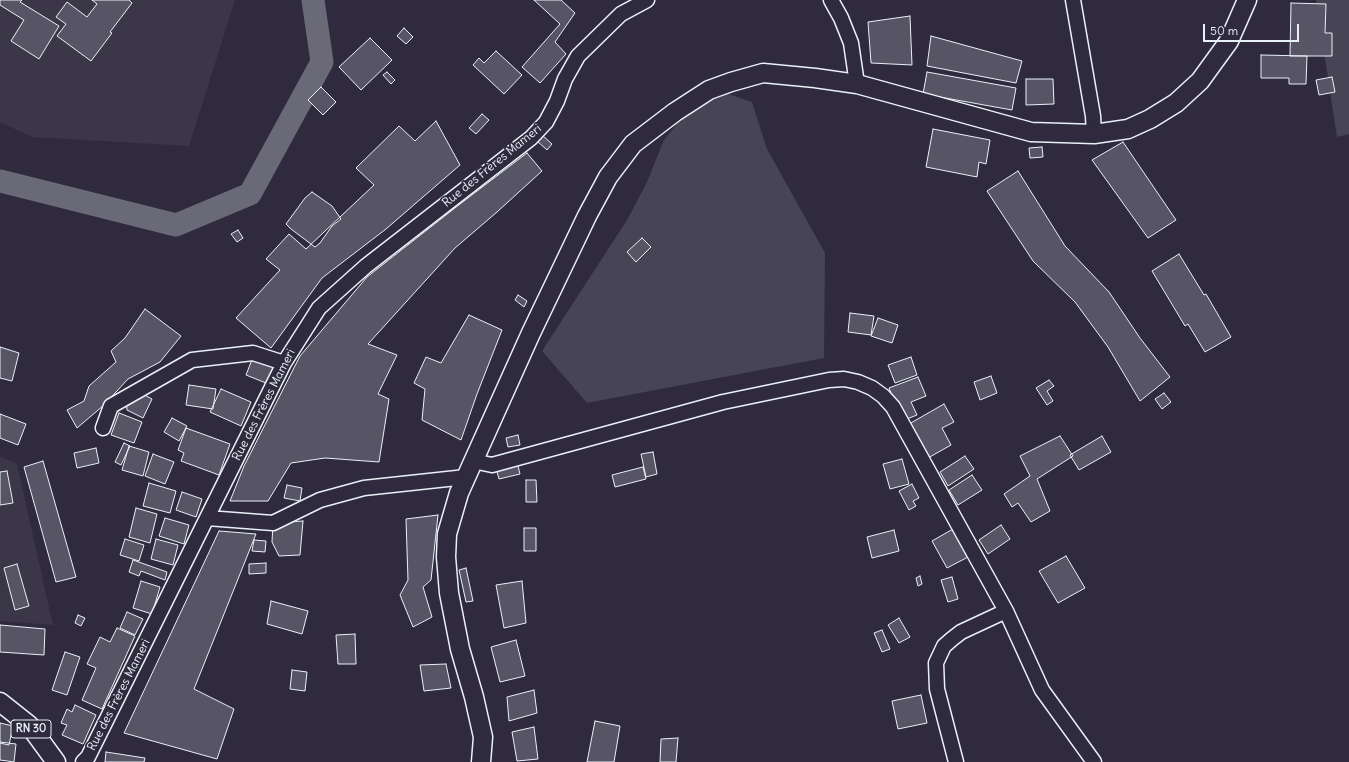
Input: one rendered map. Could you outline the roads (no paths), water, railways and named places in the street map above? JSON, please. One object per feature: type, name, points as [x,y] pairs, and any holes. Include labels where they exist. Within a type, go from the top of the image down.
[{"type":"main road","points":[[481,762],[483,737],[474,697],[460,649],[449,593],[446,557],[447,534],[459,493],[528,339],[587,216],[608,177],[633,144],[675,112],[709,90],[763,73],[857,84],[1031,132],[1094,134],[1128,129],[1150,119],[1176,103],[1200,80],[1228,41],[1247,0]]},
{"type":"main road","name":"RN 30","points":[[0,702],[29,725],[56,762]]},
{"type":"street","name":"Rue des Frères Mameri","points":[[83,762],[88,757],[284,363],[319,308],[366,266],[531,138],[546,122],[557,101],[565,79],[578,56],[621,14],[647,0]]},
{"type":"street","points":[[831,0],[841,18],[851,43],[857,84]]},
{"type":"street","points":[[1072,0],[1093,116],[1094,134]]},
{"type":"street","points":[[102,428],[111,406],[192,360],[253,353],[284,363]]},
{"type":"street","points":[[207,518],[273,523],[320,500],[364,488],[492,465],[723,402],[829,380],[844,379],[858,382],[872,388],[883,396],[893,407],[1006,611],[1042,690],[1094,762]]},
{"type":"street","points":[[956,762],[937,689],[936,663],[944,646],[961,632],[1006,611]]},
{"type":"waterway","points":[[0,181],[176,225],[250,194],[322,62],[313,0]]}]
